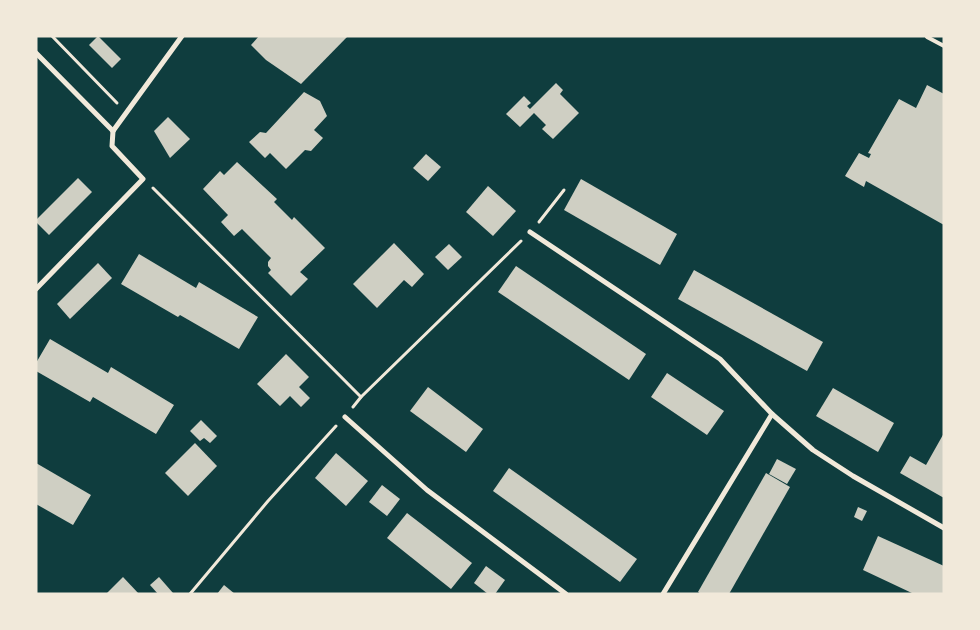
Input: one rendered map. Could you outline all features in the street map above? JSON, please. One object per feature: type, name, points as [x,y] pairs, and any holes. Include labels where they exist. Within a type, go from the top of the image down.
[{"type":"street","points":[[36,289],[143,179],[112,146],[113,131],[182,36]]},
{"type":"street","points":[[36,53],[113,131]]},
{"type":"street","points":[[530,232],[720,359],[772,414],[813,450],[853,476],[944,528]]},
{"type":"street","points":[[663,594],[772,414]]},
{"type":"street","points":[[345,417],[427,490],[566,594]]},
{"type":"lane","points":[[927,37],[944,46]]},
{"type":"path","points":[[52,36],[126,113]]},
{"type":"path","points":[[143,179],[361,397]]},
{"type":"path","points":[[190,594],[268,501],[361,397],[530,232],[564,190]]},
{"type":"building","points":[[98,36],[121,59],[112,68],[89,45]]},
{"type":"building","points":[[259,36],[348,36],[301,84],[266,60],[251,45]]},
{"type":"building","points":[[556,83],[563,90],[560,94],[579,113],[553,139],[542,129],[546,125],[534,113],[520,127],[506,114],[524,96],[531,103],[527,106],[530,109]]},
{"type":"building","points":[[927,85],[944,94],[944,225],[866,181],[864,187],[845,176],[859,153],[869,158],[871,154],[868,153],[899,99],[916,108]]},
{"type":"building","points":[[304,92],[320,101],[327,116],[314,130],[323,138],[311,151],[305,150],[286,169],[270,153],[265,158],[249,142],[260,132],[266,133]]},
{"type":"building","points":[[168,117],[190,139],[170,158],[154,131]]},
{"type":"building","points":[[426,154],[441,167],[428,181],[413,168]]},
{"type":"building","points":[[237,162],[277,199],[274,202],[292,220],[294,217],[325,248],[300,272],[308,279],[291,296],[268,273],[271,270],[268,262],[271,258],[242,229],[234,236],[221,222],[228,215],[203,189],[220,171],[224,175]]},
{"type":"building","points":[[78,178],[92,192],[49,235],[36,220]]},
{"type":"building","points":[[581,179],[677,234],[660,265],[564,210]]},
{"type":"building","points":[[488,186],[516,211],[493,236],[466,212]]},
{"type":"building","points":[[394,243],[424,274],[412,287],[404,280],[377,308],[353,284]]},
{"type":"building","points":[[449,244],[462,257],[448,270],[435,257]]},
{"type":"building","points":[[139,254],[196,288],[199,282],[258,317],[239,349],[121,284]]},
{"type":"building","points":[[98,263],[112,278],[70,319],[57,304]]},
{"type":"building","points":[[516,266],[646,354],[629,380],[498,292]]},
{"type":"building","points":[[694,270],[823,342],[807,371],[678,299]]},
{"type":"building","points":[[50,339],[108,373],[111,367],[174,405],[156,434],[93,397],[90,402],[36,371],[36,363]]},
{"type":"building","points":[[286,354],[309,377],[299,387],[310,398],[301,407],[290,396],[280,406],[257,384]]},
{"type":"building","points":[[667,373],[724,411],[707,435],[651,397]]},
{"type":"building","points":[[428,387],[483,429],[466,452],[410,411]]},
{"type":"building","points":[[833,388],[894,423],[878,452],[816,416]]},
{"type":"building","points":[[201,420],[217,436],[210,443],[204,438],[200,441],[190,431]]},
{"type":"building","points":[[944,433],[944,498],[900,473],[910,456],[926,465]]},
{"type":"building","points":[[195,443],[217,466],[188,496],[165,473]]},
{"type":"building","points":[[336,453],[368,481],[346,506],[315,478]]},
{"type":"building","points":[[777,459],[796,469],[787,484],[769,474]]},
{"type":"building","points":[[36,463],[91,495],[73,525],[36,504]]},
{"type":"building","points":[[509,468],[637,559],[620,582],[493,491]]},
{"type":"building","points":[[766,473],[790,487],[729,594],[701,594],[698,592]]},
{"type":"building","points":[[382,485],[400,499],[387,516],[369,502]]},
{"type":"building","points":[[858,507],[867,511],[862,521],[854,517]]},
{"type":"building","points":[[407,513],[472,563],[451,589],[387,538]]},
{"type":"building","points":[[878,536],[944,566],[944,594],[914,594],[863,570]]},
{"type":"building","points":[[486,566],[505,580],[495,594],[488,594],[474,583]]},
{"type":"building","points":[[123,577],[139,594],[106,594]]},
{"type":"building","points":[[159,577],[172,594],[158,594],[150,585]]},
{"type":"building","points":[[224,585],[235,594],[217,594]]}]
